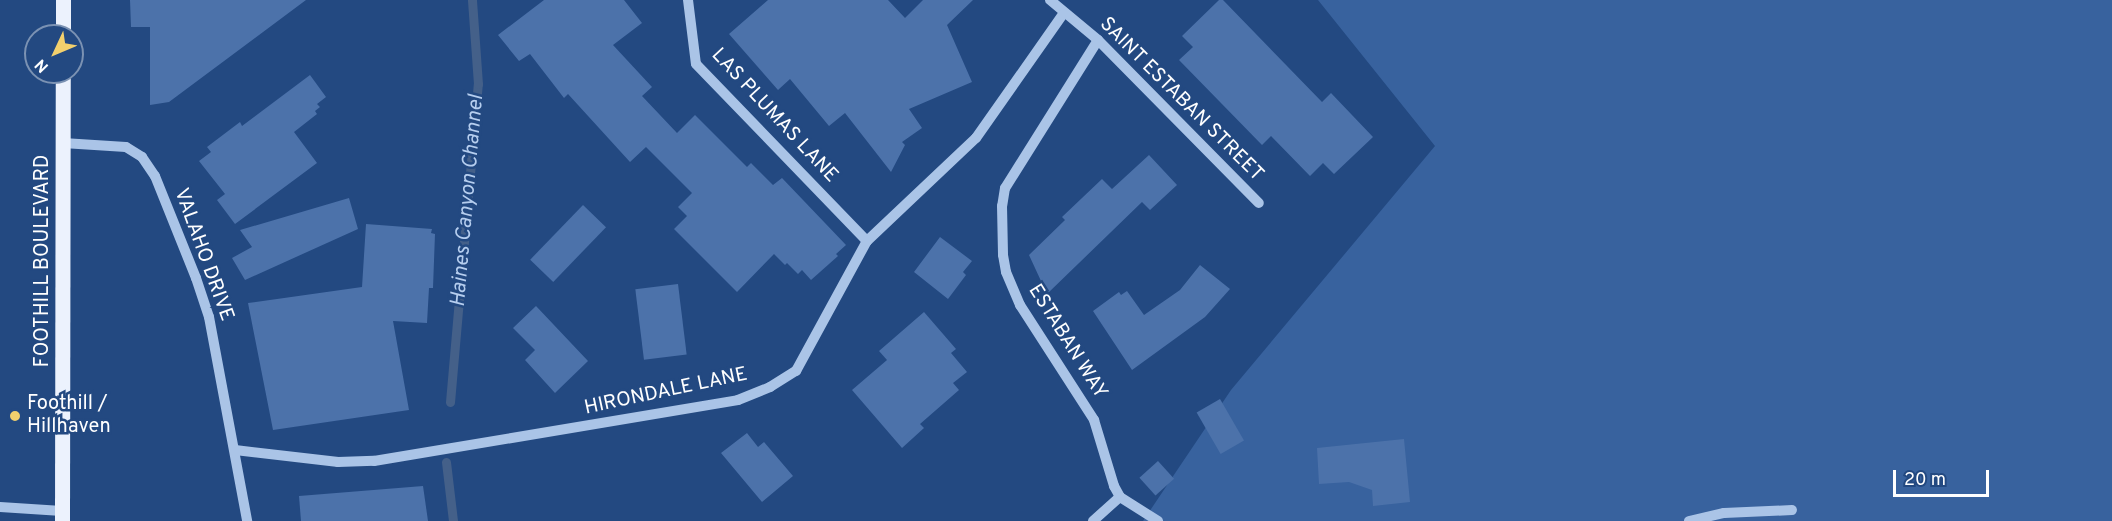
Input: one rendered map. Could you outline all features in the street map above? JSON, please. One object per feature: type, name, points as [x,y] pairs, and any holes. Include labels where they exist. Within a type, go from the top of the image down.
[{"type":"main road","points":[[63,0],[63,24]]},
{"type":"main road","name":"FOOTHILL BOULEVARD","points":[[62,516],[63,84]]},
{"type":"street","name":"LAS PLUMAS LANE","points":[[688,0],[696,64],[867,241]]},
{"type":"street","name":"SAINT ESTABAN STREET","points":[[1050,0],[1063,14],[1098,40],[1259,203]]},
{"type":"street","name":"HIRONDALE LANE","points":[[235,450],[338,462],[374,461],[738,400],[770,387],[796,371],[867,241],[976,138],[1063,14]]},
{"type":"street","name":"ESTABAN WAY","points":[[1098,40],[1005,188],[1001,238],[1006,272],[1012,288],[1094,420],[1108,474],[1120,497]]},
{"type":"street","name":"VALAHO DRIVE","points":[[63,143],[126,147],[148,163],[196,278],[209,317],[248,521]]},
{"type":"street","points":[[1093,521],[1120,497],[1158,521]]},
{"type":"street","points":[[0,507],[62,516]]},
{"type":"street","points":[[1689,521],[1735,512],[1792,510]]},
{"type":"shaded area","points":[[1318,0],[2112,0],[2112,521],[1143,521],[1231,390],[1435,146]]},
{"type":"building","points":[[130,0],[306,0],[169,102],[150,105],[150,27],[131,27]]},
{"type":"building","points":[[544,0],[624,0],[642,23],[613,45],[652,87],[642,96],[677,133],[695,115],[747,167],[751,163],[773,185],[782,178],[846,245],[836,254],[838,256],[811,280],[802,270],[798,274],[774,254],[737,292],[674,229],[687,216],[678,207],[692,193],[646,147],[630,162],[568,94],[564,98],[530,54],[519,61],[498,35]]},
{"type":"building","points":[[768,0],[888,0],[905,18],[923,0],[973,0],[947,25],[972,82],[909,109],[922,128],[902,142],[905,145],[891,172],[845,113],[829,126],[790,79],[778,90],[729,34]]},
{"type":"building","points":[[1219,0],[1223,0],[1322,102],[1331,93],[1373,137],[1334,174],[1323,163],[1310,176],[1271,136],[1262,145],[1179,60],[1193,47],[1182,36]]},
{"type":"building","points":[[310,75],[326,97],[317,104],[320,107],[315,111],[317,114],[294,132],[317,163],[235,224],[217,200],[225,194],[199,161],[211,152],[207,147],[240,122],[242,126]]},
{"type":"building","points":[[1149,155],[1177,185],[1150,210],[1142,202],[1047,294],[1029,255],[1065,220],[1062,217],[1102,179],[1112,189]]},
{"type":"building","points":[[349,198],[358,229],[245,280],[232,258],[252,247],[240,230]]},
{"type":"building","points":[[583,205],[606,227],[553,282],[530,260]]},
{"type":"building","points":[[366,224],[432,229],[431,233],[435,234],[433,288],[429,288],[427,323],[393,321],[409,410],[273,430],[248,303],[362,287]]},
{"type":"building","points":[[940,237],[972,261],[963,272],[966,275],[948,299],[914,272]]},
{"type":"building","points":[[1200,265],[1230,289],[1205,317],[1132,370],[1093,311],[1119,292],[1121,295],[1127,291],[1144,315],[1180,290]]},
{"type":"building","points":[[678,284],[687,354],[644,360],[635,289]]},
{"type":"building","points":[[536,306],[588,361],[555,393],[525,360],[535,350],[513,328]]},
{"type":"building","points":[[924,312],[956,349],[951,353],[967,372],[953,383],[959,390],[920,424],[924,428],[902,448],[852,390],[887,360],[879,351]]},
{"type":"building","points":[[1220,399],[1244,441],[1221,454],[1197,412]]},
{"type":"building","points":[[747,433],[758,447],[764,442],[793,476],[762,502],[721,453]]},
{"type":"building","points":[[1404,439],[1410,502],[1373,506],[1372,490],[1349,482],[1319,484],[1317,448]]},
{"type":"building","points":[[1158,461],[1174,479],[1155,496],[1139,478]]},
{"type":"building","points":[[423,486],[428,521],[301,521],[299,496]]},
{"type":"waterway","name":"Haines Canyon Channel","points":[[450,402],[478,84],[472,0]]},
{"type":"waterway","name":"Haines Canyon Channel","points":[[446,462],[453,521]]},
{"type":"place","name":"Foothill / Hillhaven","points":[[15,416]]}]
